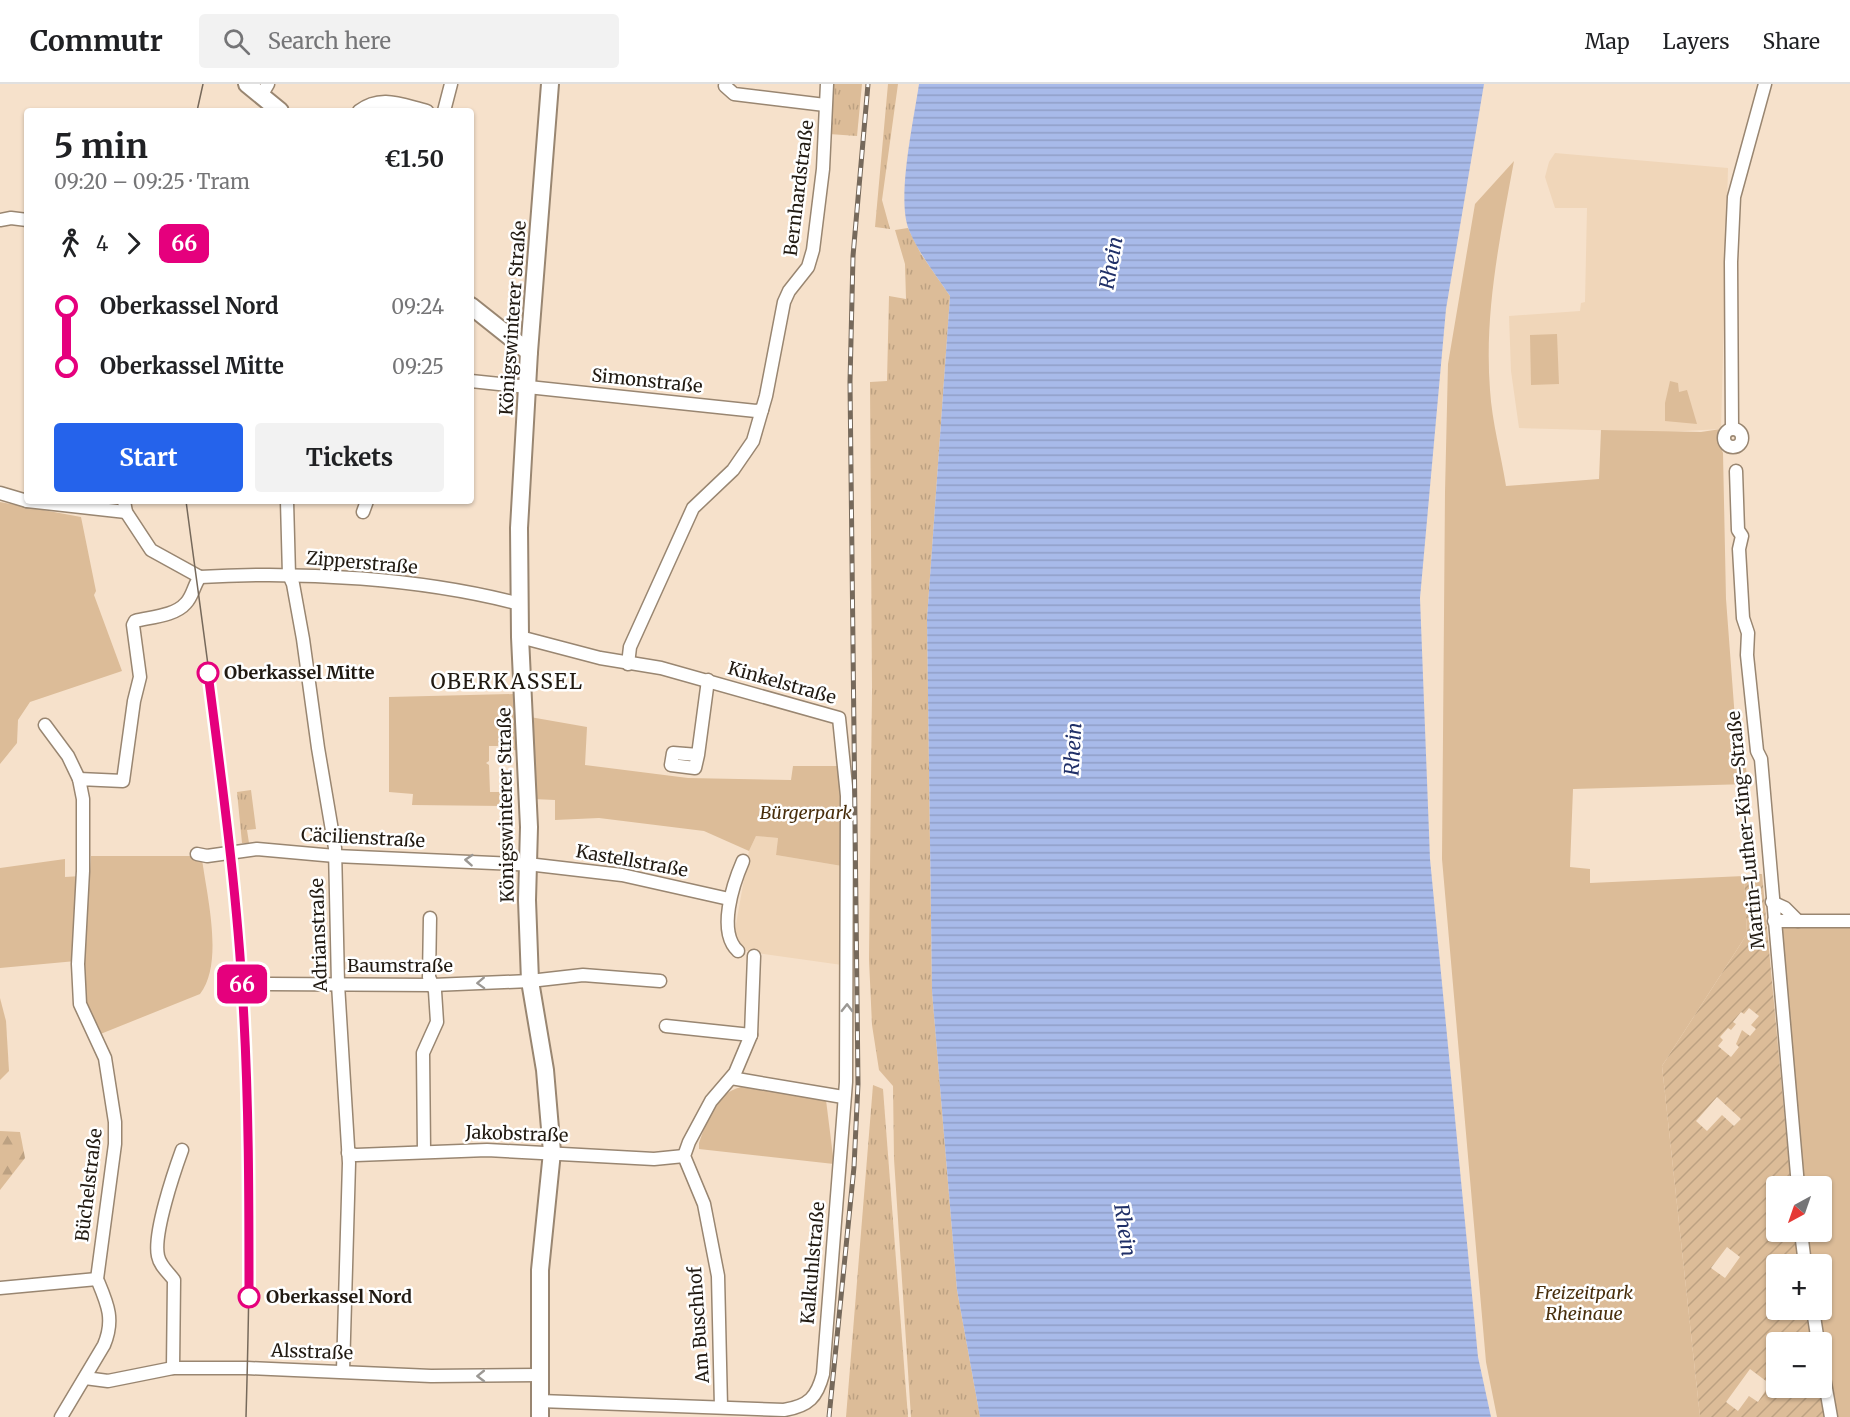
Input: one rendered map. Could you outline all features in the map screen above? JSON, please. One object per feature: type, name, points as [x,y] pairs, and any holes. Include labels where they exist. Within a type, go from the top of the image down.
[{"type":"main road","points":[[247,84],[264,90],[278,108]]},
{"type":"main road","name":"Königswinterer Straße","points":[[540,1409],[540,1270],[552,1152],[545,1070],[530,981],[527,865],[529,827],[520,638],[520,492],[550,84]]},
{"type":"main road","points":[[474,308],[529,352]]},
{"type":"street","points":[[445,108],[451,84]]},
{"type":"street","name":"Bernhardstraße","points":[[627,664],[630,647],[693,508],[733,471],[753,441],[762,410],[784,302],[789,291],[808,267],[813,250],[823,169],[827,84]]},
{"type":"street","points":[[1732,429],[1731,262],[1734,197],[1765,84]]},
{"type":"street","name":"Bernhardstraße","points":[[725,87],[734,94],[825,105]]},
{"type":"street","points":[[363,108],[368,104],[384,100],[415,108]]},
{"type":"street","points":[[0,220],[11,218],[24,220]]},
{"type":"street","name":"Simonstraße","points":[[474,381],[762,410]]},
{"type":"street","name":"Martin-Luther-King-Straße","points":[[1736,471],[1738,530],[1742,536],[1739,549],[1743,618],[1748,633],[1747,655],[1757,751],[1761,759],[1797,1176]]},
{"type":"street","points":[[0,493],[24,500]]},
{"type":"street","points":[[76,504],[125,507],[151,550],[200,577],[188,602],[182,607],[172,612],[135,621],[133,625],[140,677],[134,701],[123,781],[79,779]]},
{"type":"street","name":"Adrianstraße","points":[[287,504],[289,575],[293,584],[303,639],[335,856],[338,984],[348,1153],[343,1371]]},
{"type":"street","name":"Zipperstraße","points":[[200,577],[330,576],[453,590],[520,604]]},
{"type":"street","name":"Kinkelstraße","points":[[520,638],[627,664],[661,668],[839,718],[847,796],[846,1082],[843,1097]]},
{"type":"street","points":[[698,755],[708,680]]},
{"type":"street","name":"Büchelstraße","points":[[45,725],[68,756],[79,779],[82,799],[83,856],[78,964],[80,1004],[105,1058],[115,1122],[115,1144],[97,1279],[106,1298],[111,1318],[109,1333],[86,1378],[61,1417]]},
{"type":"street","name":"Cäcilienstraße","points":[[197,854],[207,856],[257,849],[335,856],[459,860],[527,865]]},
{"type":"street","points":[[738,951],[730,941],[729,899],[743,861]]},
{"type":"street","name":"Kastellstraße","points":[[527,865],[622,875],[729,899]]},
{"type":"street","points":[[1772,902],[1785,908],[1798,921]]},
{"type":"street","points":[[424,1151],[423,1053],[437,1022],[433,985],[429,977],[430,918]]},
{"type":"street","points":[[1774,921],[1850,921]]},
{"type":"street","points":[[684,1156],[711,1101],[731,1078],[751,1035],[754,956]]},
{"type":"street","name":"Baumstraße","points":[[269,984],[433,985],[530,981],[583,975],[660,981]]},
{"type":"street","points":[[666,1026],[751,1035]]},
{"type":"street","points":[[731,1078],[843,1097]]},
{"type":"street","name":"Kalkuhlstraße","points":[[540,1409],[721,1407],[785,1414],[816,1395],[823,1374],[842,1150],[843,1097]]},
{"type":"street","points":[[173,1368],[174,1280],[163,1267],[157,1253],[160,1225],[182,1150]]},
{"type":"street","name":"Jakobstraße","points":[[348,1153],[356,1155],[424,1151],[552,1152],[654,1159],[684,1156]]},
{"type":"street","name":"Am Buschhof","points":[[684,1156],[704,1204],[718,1276],[721,1407]]},
{"type":"street","points":[[0,1288],[97,1279]]},
{"type":"street","name":"Alsstraße","points":[[86,1378],[108,1381],[173,1368],[343,1371],[431,1376],[539,1375]]},
{"type":"street","points":[[1828,1398],[1831,1417]]},
{"type":"shaded area","points":[[1555,153],[1728,168],[1721,429],[1666,432],[1519,428],[1511,371],[1509,316],[1580,311],[1581,303],[1585,302],[1587,208],[1555,208],[1545,177],[1549,162]]},
{"type":"shaded area","points":[[756,836],[778,838],[776,855],[842,866],[842,965],[750,952],[740,948],[733,941],[749,851]]},
{"type":"green space","points":[[834,84],[862,84],[857,136],[829,134]]},
{"type":"green space","points":[[888,84],[898,84],[882,200],[890,229],[875,227]]},
{"type":"green space","name":"Freizeitpark Rheinaue","points":[[1514,161],[1494,275],[1489,332],[1491,402],[1506,486],[1599,479],[1601,430],[1701,432],[1721,429],[1719,443],[1723,453],[1726,599],[1737,746],[1744,751],[1748,784],[1573,789],[1570,867],[1590,869],[1590,883],[1744,876],[1747,934],[1662,1066],[1700,1417],[1497,1417],[1486,1362],[1442,859],[1445,492],[1448,364],[1475,204]]},
{"type":"green space","points":[[908,228],[921,254],[950,296],[927,619],[932,991],[957,1290],[980,1417],[911,1417],[894,1159],[893,1086],[879,1070],[872,1025],[869,960],[872,690],[870,382],[887,381],[889,296],[906,299],[905,264],[895,230]]},
{"type":"green space","points":[[1557,334],[1559,384],[1531,385],[1530,335]]},
{"type":"green space","points":[[1670,381],[1678,383],[1679,392],[1687,390],[1697,424],[1665,421],[1665,403]]},
{"type":"green space","points":[[0,502],[81,517],[96,591],[94,595],[122,671],[30,702],[18,720],[17,743],[0,764]]},
{"type":"green space","points":[[514,694],[518,750],[499,751],[498,746],[489,746],[489,761],[486,763],[489,765],[490,792],[503,792],[503,806],[412,805],[413,794],[389,792],[389,697]]},
{"type":"green space","name":"Bürgerpark","points":[[530,717],[587,727],[585,765],[688,778],[791,780],[793,766],[841,766],[842,866],[776,855],[778,838],[756,836],[749,851],[704,831],[599,818],[555,820],[555,800],[533,799]]},
{"type":"green space","points":[[251,790],[256,829],[247,830],[249,843],[242,843],[237,792]]},
{"type":"green space","points":[[91,856],[196,856],[202,859],[212,929],[211,965],[207,981],[200,994],[98,1035],[87,1014],[83,984]]},
{"type":"green space","points":[[65,859],[65,877],[81,876],[76,961],[0,968],[0,868]]},
{"type":"green space","points":[[1762,874],[1790,1175],[1766,1176],[1766,1242],[1800,1242],[1801,1254],[1766,1254],[1766,1320],[1811,1320],[1812,1332],[1766,1332],[1766,1381],[1750,1369],[1726,1402],[1738,1411],[1749,1396],[1758,1402],[1766,1390],[1766,1398],[1821,1398],[1824,1417],[1700,1417],[1662,1066],[1747,934],[1744,876]],"holes":[[[1749,1008],[1759,1016],[1751,1025],[1756,1029],[1750,1036],[1742,1030],[1736,1044],[1739,1047],[1731,1057],[1718,1046],[1723,1040],[1720,1037],[1728,1028],[1731,1030],[1736,1024],[1733,1022],[1741,1012],[1744,1014]],[[1717,1097],[1741,1119],[1734,1126],[1722,1115],[1707,1131],[1696,1121]],[[1727,1247],[1740,1257],[1725,1278],[1711,1268]]]},
{"type":"green space","points":[[1779,926],[1850,927],[1850,1417],[1836,1417],[1832,1393],[1832,1332],[1822,1332],[1820,1320],[1832,1320],[1832,1254],[1807,1254],[1805,1242],[1832,1242],[1832,1176],[1799,1176]]},
{"type":"green space","points":[[0,998],[6,1021],[9,1071],[0,1080]]},
{"type":"green space","points":[[873,1085],[883,1089],[908,1417],[846,1417]]},
{"type":"green space","points":[[741,1087],[826,1100],[834,1164],[699,1149],[706,1125],[718,1101],[732,1090]]},
{"type":"green space","points":[[0,1131],[20,1132],[25,1158],[0,1190]]},
{"type":"water","name":"Rhein","points":[[919,84],[1484,84],[1446,309],[1420,598],[1430,859],[1478,1357],[1491,1417],[980,1417],[957,1290],[932,991],[927,619],[950,296],[918,247],[905,216],[907,158]]},
{"type":"tram line","points":[[198,108],[203,84]]},
{"type":"tram line","points":[[186,504],[211,688],[239,938],[248,1105],[246,1417]]},
{"type":"tram line","name":"66","points":[[208,673],[231,852],[243,999],[250,1188],[249,1297]]},
{"type":"railway","points":[[829,1417],[854,1167],[858,1084],[850,382],[853,256],[868,84]]},
{"type":"place","name":"Oberkassel Mitte","points":[[208,673]]},
{"type":"place","name":"Oberkassel Nord","points":[[249,1297]]},
{"type":"district","name":"OBERKASSEL","points":[[507,682]]}]
